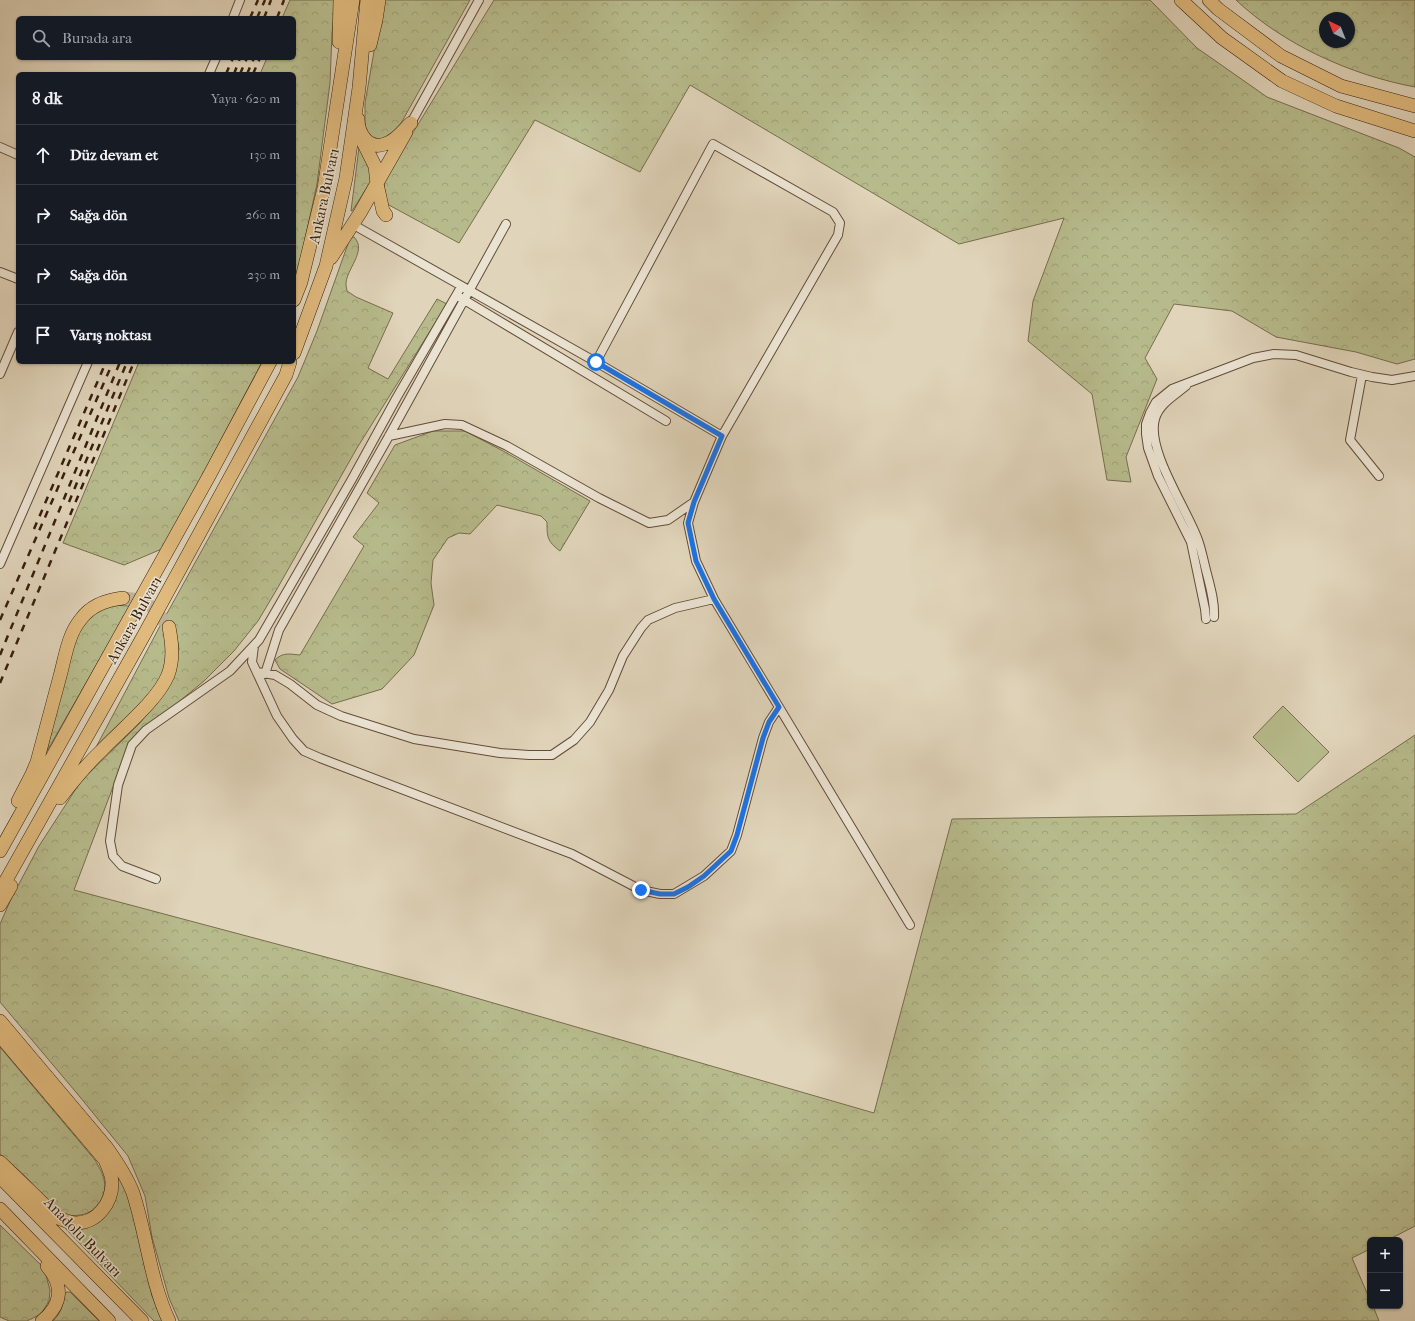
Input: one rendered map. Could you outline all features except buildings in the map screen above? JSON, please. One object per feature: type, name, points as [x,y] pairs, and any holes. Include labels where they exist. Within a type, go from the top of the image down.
[{"type":"main road","name":"Ankara Bulvarı","points":[[337,100],[340,0]]},
{"type":"main road","name":"Ankara Bulvarı","points":[[296,295],[301,282],[324,188],[353,0]]},
{"type":"main road","name":"Ankara Bulvarı","points":[[296,347],[326,266],[346,178],[359,88],[368,0]]},
{"type":"main road","name":"Ankara Bulvarı","points":[[359,88],[376,20],[379,0]]},
{"type":"main road","points":[[1181,0],[1222,38],[1282,81],[1336,106],[1415,131]]},
{"type":"main road","points":[[1209,0],[1218,9],[1281,56],[1341,86],[1415,106]]},
{"type":"main road","points":[[359,88],[358,126],[360,137],[375,166],[383,211],[386,214]]},
{"type":"main road","points":[[358,126],[366,141],[373,144],[384,145],[396,138],[411,122]]},
{"type":"main road","points":[[326,266],[377,184],[411,122]]},
{"type":"main road","name":"Ankara Bulvarı","points":[[0,851],[202,490],[269,364]]},
{"type":"main road","name":"Ankara Bulvarı","points":[[0,891],[152,621],[286,375],[289,364]]},
{"type":"main road","points":[[0,836],[37,762],[66,653],[75,627],[80,619],[92,608],[106,601],[123,598]]},
{"type":"main road","points":[[0,905],[22,865],[28,840],[82,769],[127,725],[160,689],[168,675],[171,664],[172,648],[169,627]]},
{"type":"main road","points":[[0,1020],[107,1148],[121,1168],[132,1193],[159,1296],[169,1321]]},
{"type":"main road","points":[[0,1036],[105,1160],[110,1171],[112,1189],[107,1203],[96,1216],[87,1221],[76,1223],[58,1218],[0,1162]]},
{"type":"main road","name":"Anadolu Bulvarı","points":[[0,1177],[142,1321]]},
{"type":"main road","points":[[0,1209],[110,1321]]},
{"type":"main road","points":[[0,1220],[42,1260],[57,1279],[57,1304],[50,1315],[42,1321]]},
{"type":"street","points":[[234,16],[240,0]]},
{"type":"street","points":[[411,122],[480,0]]},
{"type":"street","points":[[210,72],[215,60]]},
{"type":"street","points":[[596,362],[713,144],[833,212],[840,223],[838,236],[722,436],[694,502],[688,523],[696,561],[714,599],[910,925]]},
{"type":"street","points":[[0,147],[16,154]]},
{"type":"street","points":[[352,224],[596,362],[722,436]]},
{"type":"street","points":[[261,673],[279,630],[389,436],[506,224]]},
{"type":"street","points":[[0,272],[16,278]]},
{"type":"street","points":[[156,879],[122,866],[113,856],[110,841],[118,785],[132,745],[146,730],[230,671],[259,640],[461,287]]},
{"type":"street","points":[[457,295],[666,421]]},
{"type":"street","points":[[0,374],[16,337]]},
{"type":"street","points":[[1210,618],[1205,609],[1191,542],[1158,476],[1148,448],[1146,424],[1156,402],[1172,389],[1253,358],[1274,354],[1296,355],[1362,375],[1392,380],[1415,376]]},
{"type":"street","points":[[0,564],[87,364]]},
{"type":"street","points":[[1362,375],[1350,440],[1380,476]]},
{"type":"street","points":[[389,436],[445,424],[462,426],[507,446],[599,498],[649,523],[668,520],[694,502]]},
{"type":"street","points":[[261,673],[274,675],[290,684],[317,705],[341,716],[414,739],[500,753],[552,755],[574,740],[590,722],[609,690],[623,656],[648,620],[675,608],[714,599]]},
{"type":"street","points":[[254,646],[252,662],[261,673],[277,716],[293,739],[304,751],[572,854],[641,890],[660,894],[674,894],[688,887],[704,876],[731,851],[737,835],[763,738],[769,722],[779,707]]},
{"type":"green space","points":[[290,0],[336,0],[332,33],[330,83],[317,184],[296,274],[296,72],[261,72],[266,60],[296,60],[296,16],[283,16]]},
{"type":"green space","points":[[383,0],[470,0],[395,134],[389,139],[374,139],[368,135],[365,128],[365,103]]},
{"type":"green space","points":[[494,0],[1150,0],[1197,48],[1267,97],[1399,148],[1415,157],[1415,359],[1397,364],[1356,352],[1276,337],[1232,311],[1174,304],[1145,358],[1157,379],[1126,457],[1131,482],[1107,480],[1092,394],[1028,341],[1033,301],[1064,218],[959,244],[690,85],[640,172],[535,120],[459,243],[387,204],[384,180]]},
{"type":"green space","points":[[1236,0],[1415,0],[1415,87],[1367,75],[1343,66],[1320,56],[1275,31]]},
{"type":"green space","points":[[359,147],[373,168],[371,181],[351,211]]},
{"type":"green space","points":[[352,237],[354,237],[358,242],[359,248],[347,279],[347,291],[356,297],[393,313],[368,368],[388,379],[437,299],[447,304],[357,448],[258,621],[234,651],[204,681],[130,742],[74,890],[438,987],[874,1113],[952,819],[1296,814],[1415,735],[1415,1226],[1394,1237],[1367,1237],[1367,1250],[1352,1258],[1367,1293],[1367,1309],[1374,1309],[1379,1321],[179,1321],[169,1298],[152,1237],[145,1196],[128,1156],[0,1002],[0,924],[11,899],[39,846],[81,781],[140,723],[166,690],[174,669],[179,649],[174,623],[163,675],[153,691],[94,751],[160,626],[298,377],[317,331],[349,241]]},
{"type":"green space","points":[[138,364],[261,364],[164,548],[124,565],[63,543]]},
{"type":"green space","points":[[433,431],[465,431],[505,452],[590,501],[560,551],[550,541],[547,522],[541,516],[497,505],[470,534],[459,533],[448,538],[433,560],[431,583],[434,605],[414,655],[382,689],[332,704],[280,669],[275,660],[278,657],[289,654],[300,655],[364,546],[353,537],[379,503],[367,493],[395,445]]},
{"type":"green space","points":[[107,605],[130,606],[47,751],[76,636],[89,617]]},
{"type":"green space","points":[[1283,706],[1329,752],[1298,782],[1253,737]]},
{"type":"green space","points":[[0,1047],[98,1165],[103,1175],[105,1190],[101,1200],[90,1212],[74,1216],[68,1216],[60,1213],[25,1176],[0,1154]]},
{"type":"green space","points":[[113,1162],[129,1198],[152,1296],[164,1321],[154,1321],[65,1228],[68,1226],[95,1223]]},
{"type":"green space","points":[[0,1225],[44,1268],[50,1290],[49,1301],[41,1314],[27,1321],[9,1321],[0,1317]]},
{"type":"green space","points":[[70,1292],[99,1321],[53,1321],[61,1309],[63,1294]]},
{"type":"tunnel","points":[[123,598],[140,600],[152,607],[169,627]]},
{"type":"railway","points":[[251,16],[258,0]]},
{"type":"railway","points":[[258,16],[265,0]]},
{"type":"railway","points":[[265,16],[271,0]]},
{"type":"railway","points":[[278,16],[284,0]]},
{"type":"railway","points":[[227,72],[232,60]]},
{"type":"railway","points":[[235,72],[239,60]]},
{"type":"railway","points":[[241,72],[246,60]]},
{"type":"railway","points":[[248,72],[253,60]]},
{"type":"railway","points":[[254,72],[259,60]]},
{"type":"railway","points":[[34,529],[105,364]]},
{"type":"railway","points":[[0,620],[112,364]]},
{"type":"railway","points":[[0,655],[119,364]]},
{"type":"railway","points":[[69,502],[126,364]]},
{"type":"railway","points":[[0,683],[133,364]]},
{"type":"route","points":[[596,362],[722,436],[694,502],[688,523],[696,561],[714,599],[779,707],[769,722],[763,738],[737,835],[731,851],[704,876],[688,887],[674,894],[660,894],[641,890]]}]
